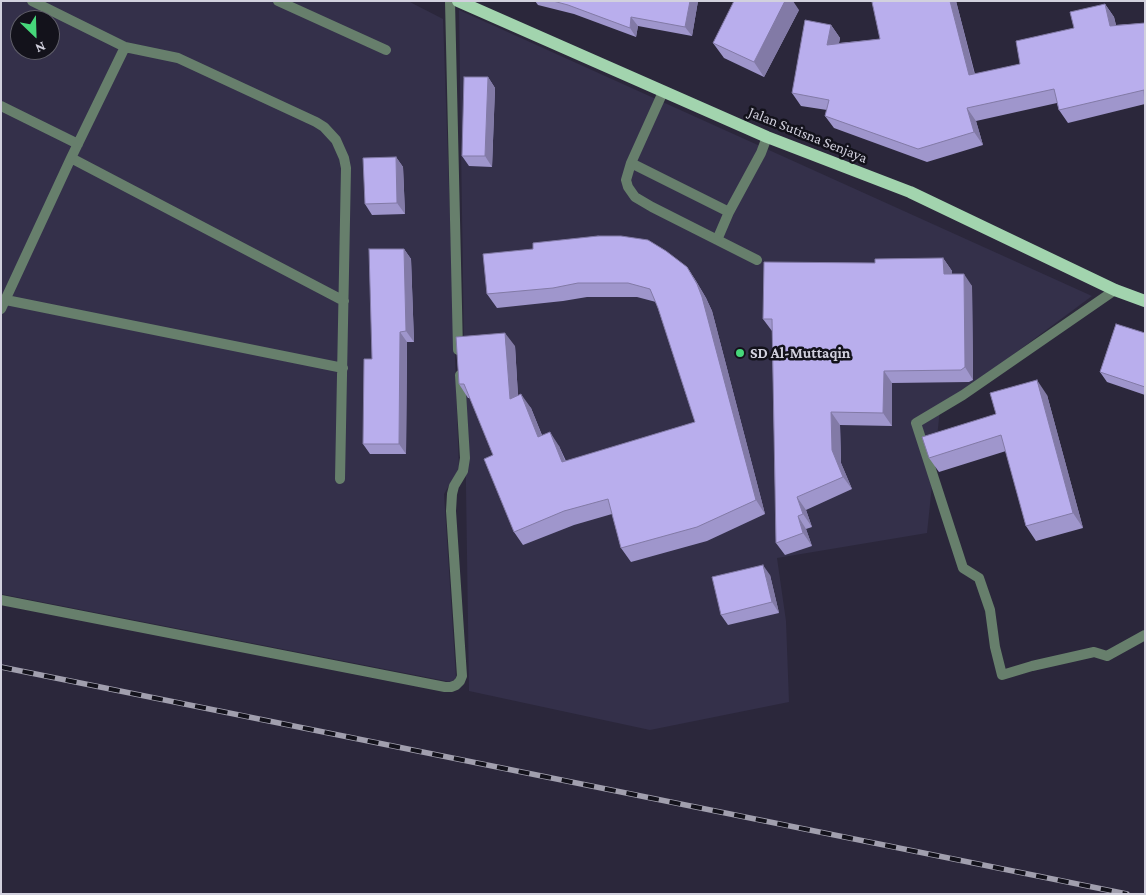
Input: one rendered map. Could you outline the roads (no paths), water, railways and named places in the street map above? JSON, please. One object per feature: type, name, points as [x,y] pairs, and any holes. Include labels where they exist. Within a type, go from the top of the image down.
[{"type":"main road","name":"Jalan Sutisna Senjaya","points":[[458,1],[767,137],[910,192],[1115,290],[1145,301]]},
{"type":"street","points":[[32,1],[125,47],[178,58],[316,122],[330,133],[340,147],[346,168],[340,478]]},
{"type":"street","points":[[278,1],[386,50]]},
{"type":"street","points":[[1,600],[445,687],[456,685],[460,681],[462,676],[451,511],[454,486],[463,471],[465,458],[458,346],[450,1]]},
{"type":"street","points":[[125,47],[71,158],[4,305],[343,368]]},
{"type":"street","points":[[663,92],[631,163],[626,183],[630,191],[635,197],[652,207],[757,260]]},
{"type":"street","points":[[1,106],[78,144]]},
{"type":"street","points":[[717,240],[729,212],[761,153],[767,137]]},
{"type":"street","points":[[71,158],[344,301]]},
{"type":"street","points":[[631,163],[729,212]]},
{"type":"street","points":[[1115,290],[962,395],[916,423],[963,568],[979,578],[990,610],[995,647],[1002,675],[1094,652],[1107,656],[1145,636]]},
{"type":"railway","points":[[1,667],[1127,894]]},
{"type":"place","name":"SD Al-Muttaqin","points":[[740,353]]}]
